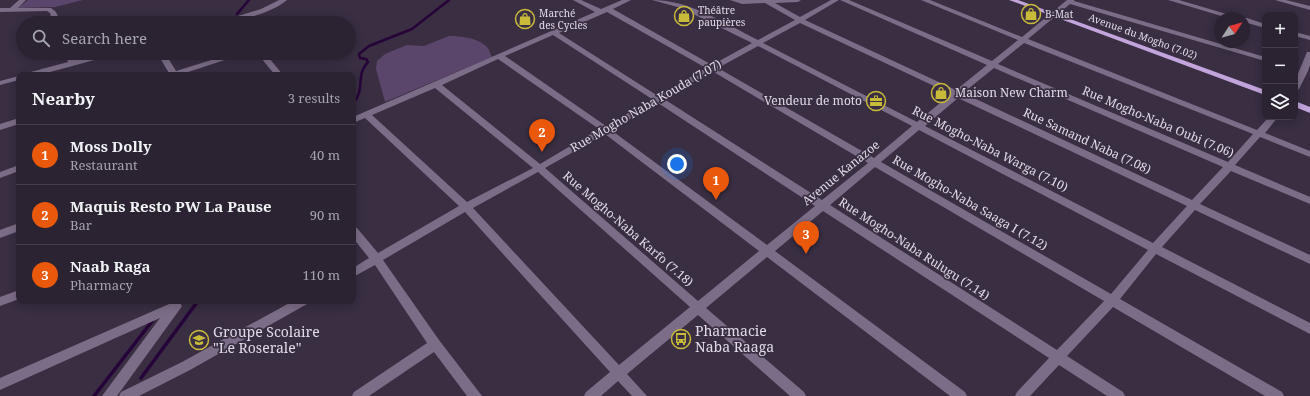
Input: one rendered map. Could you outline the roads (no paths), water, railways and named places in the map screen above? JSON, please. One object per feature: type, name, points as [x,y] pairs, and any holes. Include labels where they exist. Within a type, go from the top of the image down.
[{"type":"main road","name":"Avenue du Mogho (7.02)","points":[[1012,0],[1262,92]]},
{"type":"main road","points":[[1298,105],[1310,110]]},
{"type":"street","points":[[11,10],[23,0]]},
{"type":"street","points":[[248,16],[284,0]]},
{"type":"street","name":"Rue Mogho-Naba Saaga I (7.12)","points":[[576,0],[604,11],[712,68],[1277,396]]},
{"type":"street","points":[[356,119],[628,0]]},
{"type":"street","name":"Rue Mogho-Naba Warga (7.10)","points":[[655,0],[683,6],[758,43],[1310,329]]},
{"type":"street","points":[[733,0],[768,2],[798,0]]},
{"type":"street","name":"Rue Mogho Naba Kouda (7.07)","points":[[356,271],[466,207],[539,168],[712,68],[836,0]]},
{"type":"street","name":"Rue Mogho-Naba Oubi (7.06)","points":[[843,0],[1310,201]]},
{"type":"street","points":[[924,0],[1310,154]]},
{"type":"street","points":[[1171,0],[1214,12]]},
{"type":"street","points":[[1278,0],[1310,8]]},
{"type":"street","points":[[1070,1],[1262,58]]},
{"type":"street","name":"Avenue Kanazoe","points":[[590,396],[1070,1]]},
{"type":"street","name":"Rue Samand Naba (7.08)","points":[[768,2],[800,20],[1310,260]]},
{"type":"street","points":[[0,10],[49,9],[53,12],[54,16]]},
{"type":"street","points":[[1250,22],[1262,25]]},
{"type":"street","name":"Rue Mogho-Naba Rulugu (7.14)","points":[[555,33],[1118,396]]},
{"type":"street","points":[[1298,35],[1310,38]]},
{"type":"street","points":[[1298,85],[1307,72],[1310,54]]},
{"type":"street","points":[[499,56],[606,130],[960,396]]},
{"type":"street","points":[[40,72],[83,60]]},
{"type":"street","points":[[165,60],[171,72]]},
{"type":"street","points":[[182,72],[220,60]]},
{"type":"street","points":[[267,60],[277,72]]},
{"type":"street","points":[[0,83],[16,79]]},
{"type":"street","name":"Rue Mogho-Naba Karfo (7.18)","points":[[436,85],[539,168],[799,396]]},
{"type":"street","points":[[366,114],[466,207],[618,374],[640,396]]},
{"type":"street","points":[[1022,396],[1112,300],[1154,248],[1271,120]]},
{"type":"street","points":[[0,127],[16,122]]},
{"type":"street","points":[[0,175],[16,169]]},
{"type":"street","points":[[0,234],[16,228]]},
{"type":"street","points":[[356,235],[377,260],[435,344],[474,396]]},
{"type":"street","points":[[0,302],[16,295]]},
{"type":"street","points":[[0,384],[178,304]]},
{"type":"street","points":[[109,396],[178,304]]},
{"type":"street","points":[[126,396],[192,362],[298,304]]},
{"type":"street","points":[[359,396],[435,344]]},
{"type":"waterway","points":[[237,14],[249,0]]},
{"type":"waterway","points":[[356,100],[359,93],[362,72],[368,62],[366,59],[360,58],[359,54],[369,46],[412,29],[449,0]]},
{"type":"waterway","points":[[141,378],[196,304]]},
{"type":"waterway","points":[[94,396],[153,320]]},
{"type":"place","name":"B-Mat","points":[[1031,14]]},
{"type":"place","name":"Théâtre paupières","points":[[684,16]]},
{"type":"place","name":"Marché des Cycles","points":[[525,19]]},
{"type":"place","name":"Maison New Charm","points":[[941,93]]},
{"type":"place","name":"Vendeur de moto","points":[[876,101]]},
{"type":"place","name":"Maquis Resto PW La Pause","points":[[542,152]]},
{"type":"place","name":"Moss Dolly","points":[[716,200]]},
{"type":"place","name":"Naab Raga","points":[[806,254]]},
{"type":"place","name":"Pharmacie Naba Raaga","points":[[681,339]]},
{"type":"place","name":"Groupe Scolaire \"Le Roserale\"","points":[[199,340]]}]
